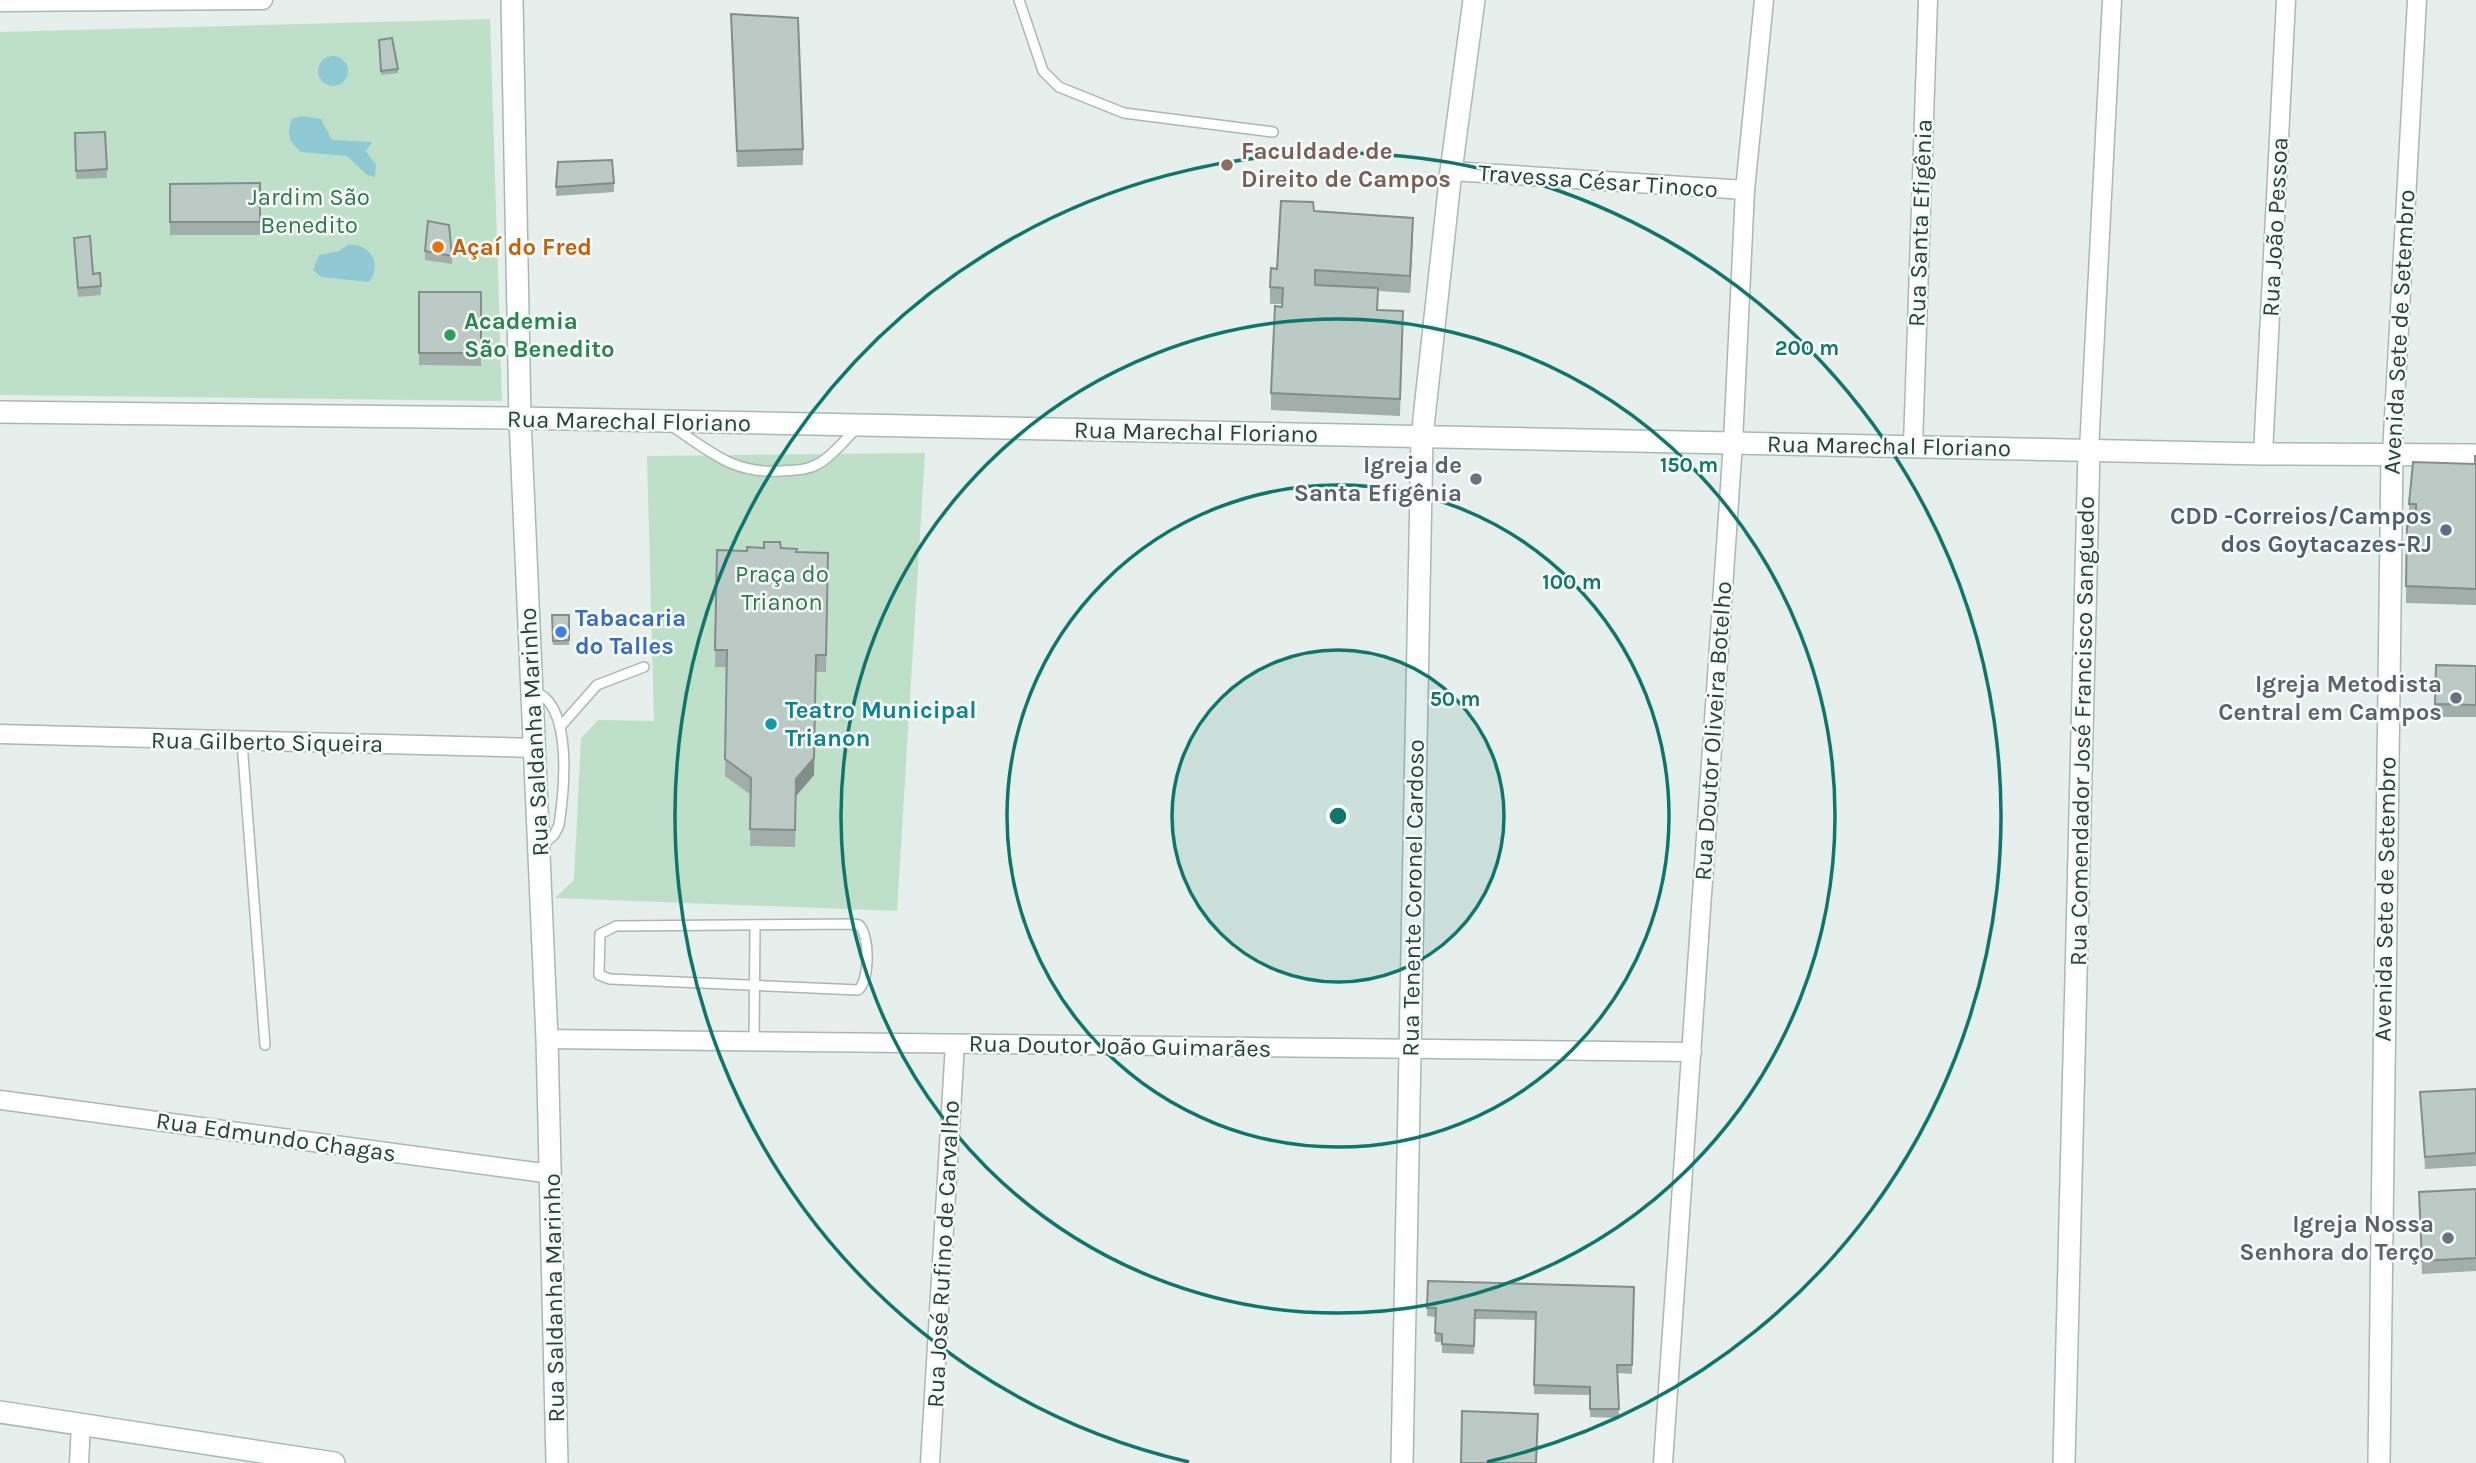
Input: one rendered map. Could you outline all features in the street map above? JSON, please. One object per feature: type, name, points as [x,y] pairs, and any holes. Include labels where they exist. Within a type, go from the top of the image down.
[{"type":"main road","name":"Rua Saldanha Marinho","points":[[512,0],[520,418],[548,1039],[557,1463]]},
{"type":"main road","name":"Rua Tenente Coronel Cardoso","points":[[1402,1463],[1422,437],[1451,172],[1474,0]]},
{"type":"main road","name":"Rua Marechal Floriano","points":[[0,412],[520,418],[2263,454],[2476,455]]},
{"type":"main road","name":"Rua Comendador José Francisco Sanguedo","points":[[2064,1463],[2089,450]]},
{"type":"main road","name":"Avenida Sete de Setembro","points":[[2379,1463],[2392,454]]},
{"type":"main road","points":[[0,1412],[334,1463]]},
{"type":"street","points":[[0,2],[263,0]]},
{"type":"street","name":"Rua Doutor Oliveira Botelho","points":[[1662,1463],[1733,443],[1745,190],[1764,0]]},
{"type":"street","name":"Rua Santa Efigênia","points":[[1913,445],[1928,0]]},
{"type":"street","name":"Rua Comendador José Francisco Sanguedo","points":[[2089,450],[2112,0]]},
{"type":"street","name":"Rua João Pessoa","points":[[2263,454],[2286,0]]},
{"type":"street","name":"Avenida Sete de Setembro","points":[[2392,454],[2417,0]]},
{"type":"street","name":"Travessa César Tinoco","points":[[1451,172],[1745,190]]},
{"type":"street","name":"Rua Gilberto Siqueira","points":[[0,734],[534,748]]},
{"type":"street","name":"Rua Doutor João Guimarães","points":[[548,1039],[1692,1052]]},
{"type":"street","name":"Rua José Rufino de Carvalho","points":[[930,1463],[955,1044]]},
{"type":"street","name":"Rua Edmundo Chagas","points":[[0,1100],[551,1174]]},
{"type":"street","points":[[79,1463],[81,1425]]},
{"type":"lane","points":[[1019,0],[1043,71],[1059,87],[1124,113],[1273,132]]},
{"type":"lane","points":[[666,422],[722,460],[739,469],[758,472],[802,470],[816,466],[859,425]]},
{"type":"lane","points":[[560,727],[597,685],[644,667]]},
{"type":"lane","points":[[531,691],[549,700],[560,727],[563,749],[559,825],[554,835],[539,847]]},
{"type":"lane","points":[[243,742],[265,1045]]},
{"type":"lane","points":[[852,924],[863,929],[866,936],[864,979],[858,990],[604,978],[598,969],[597,944],[600,934],[616,926],[755,925],[852,924]]},
{"type":"lane","points":[[754,1041],[755,925]]},
{"type":"green space","name":"Jardim São Benedito","points":[[490,19],[502,401],[0,395],[0,32]]},
{"type":"green space","name":"Praça do Trianon","points":[[925,453],[897,911],[555,898],[574,880],[581,738],[598,720],[654,721],[647,456]]},
{"type":"water","points":[[333,56],[344,60],[348,71],[344,82],[333,86],[322,82],[318,71],[322,60]]},
{"type":"water","points":[[302,116],[321,119],[332,140],[372,142],[366,151],[376,165],[375,177],[367,175],[347,156],[301,152],[291,141],[289,129],[292,119]]},
{"type":"water","points":[[348,245],[363,247],[372,256],[375,268],[369,282],[321,277],[313,270],[319,255],[339,251]]},
{"type":"building","points":[[731,14],[798,18],[803,149],[737,151]]},
{"type":"building","points":[[392,38],[398,69],[381,71],[379,40]]},
{"type":"building","points":[[105,132],[107,169],[76,171],[75,133]]},
{"type":"building","points":[[612,160],[614,183],[556,187],[558,162]]},
{"type":"building","points":[[260,183],[260,222],[170,222],[170,184]]},
{"type":"building","points":[[1281,201],[1313,202],[1314,211],[1413,218],[1410,276],[1315,270],[1315,285],[1378,288],[1377,310],[1403,311],[1400,399],[1271,393],[1275,306],[1282,307],[1283,288],[1270,287],[1271,268],[1277,269]]},
{"type":"building","name":"Açaí do Fred","points":[[428,221],[449,225],[452,256],[425,251]]},
{"type":"building","points":[[90,236],[93,274],[100,273],[101,286],[78,288],[74,238]]},
{"type":"building","name":"Academia São Benedito","points":[[419,292],[481,292],[481,353],[419,353]]},
{"type":"building","name":"CDD -Correios/Campos dos Goytacazes-RJ","points":[[2475,456],[2476,589],[2406,586],[2407,526],[2416,523],[2416,504],[2409,504],[2413,462],[2475,464]]},
{"type":"building","name":"Teatro Municipal Trianon","points":[[764,542],[780,542],[781,548],[797,549],[796,552],[828,553],[826,655],[816,655],[814,758],[796,779],[795,830],[750,829],[751,778],[725,759],[727,650],[715,650],[717,550],[747,551],[747,547],[764,548]]},
{"type":"building","name":"Tabacaria do Talles","points":[[552,615],[569,615],[569,640],[553,641]]},
{"type":"building","name":"Igreja Metodista Central em Campos","points":[[2436,665],[2476,666],[2476,705],[2435,704]]},
{"type":"building","points":[[2476,1089],[2476,1153],[2425,1157],[2420,1092]]},
{"type":"building","name":"Igreja Nossa Senhora do Terço","points":[[2476,1189],[2476,1258],[2422,1261],[2419,1192]]},
{"type":"building","points":[[1428,1281],[1634,1287],[1632,1365],[1617,1365],[1619,1409],[1590,1409],[1590,1387],[1534,1385],[1536,1312],[1475,1310],[1474,1346],[1442,1344],[1442,1334],[1435,1333],[1436,1308],[1427,1308]]},
{"type":"building","points":[[1462,1411],[1538,1414],[1536,1463],[1461,1463]]},
{"type":"place","name":"Faculdade de Direito de Campos","points":[[1227,165]]},
{"type":"place","name":"Açaí do Fred","points":[[438,247]]},
{"type":"place","name":"Academia São Benedito","points":[[450,335]]},
{"type":"place","name":"Igreja de Santa Efigênia","points":[[1476,479]]},
{"type":"place","name":"CDD -Correios/Campos dos Goytacazes-RJ","points":[[2446,530]]},
{"type":"place","name":"Tabacaria do Talles","points":[[561,632]]},
{"type":"place","name":"Igreja Metodista Central em Campos","points":[[2456,698]]},
{"type":"place","name":"Teatro Municipal Trianon","points":[[771,724]]},
{"type":"place","name":"Igreja Nossa Senhora do Terço","points":[[2448,1238]]}]
